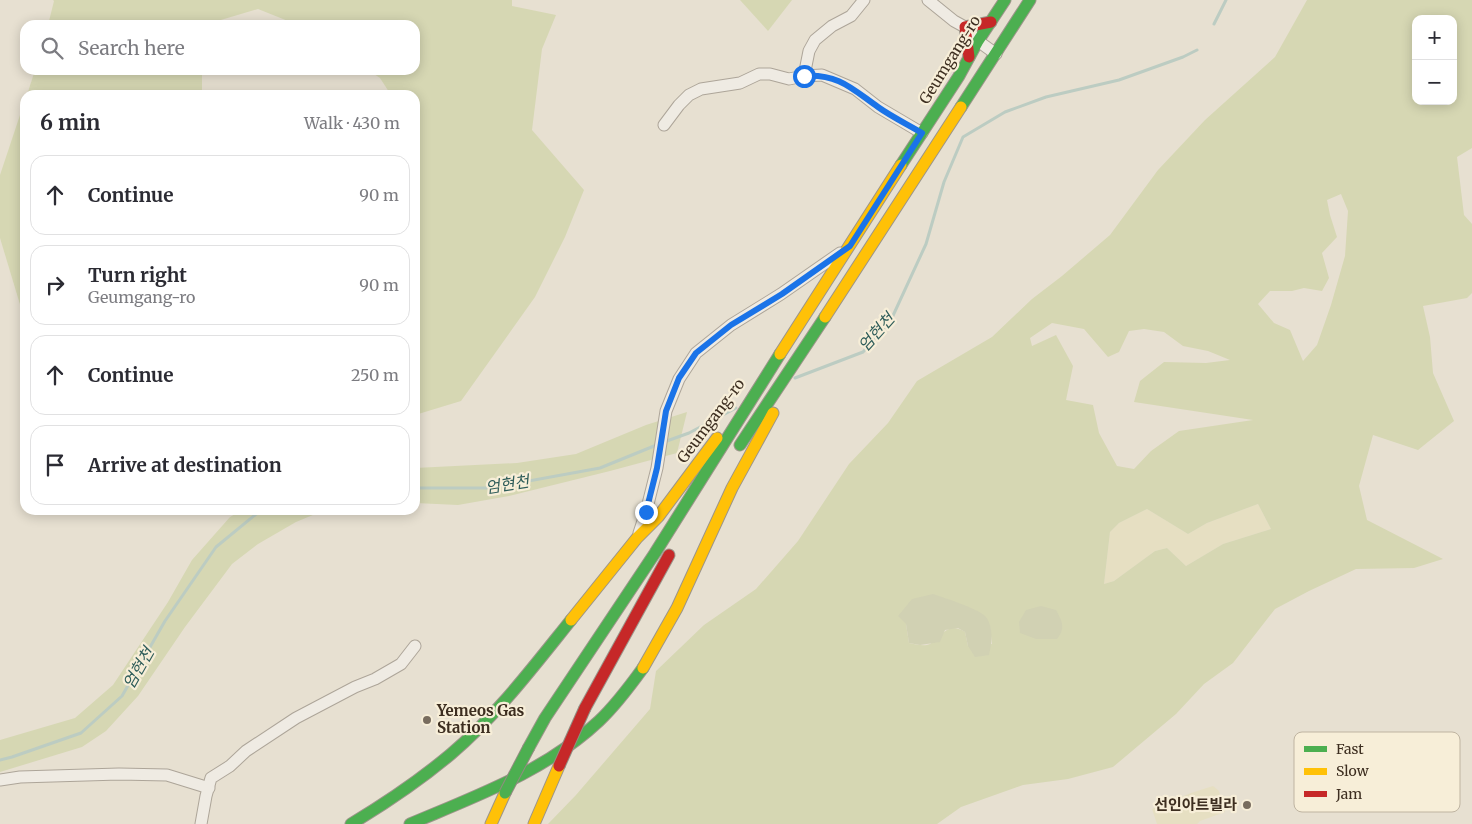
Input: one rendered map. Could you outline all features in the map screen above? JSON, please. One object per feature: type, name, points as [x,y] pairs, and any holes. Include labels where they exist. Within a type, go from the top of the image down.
[{"type":"main road","name":"Geumgang-ro","points":[[352,824],[391,800],[452,752],[495,711],[561,634],[637,538],[658,517],[780,354],[1005,0]]},
{"type":"main road","points":[[410,824],[496,787],[539,764],[573,743],[628,690],[650,660],[670,624],[758,428],[819,331],[825,317],[1030,0]]},
{"type":"main road","points":[[969,57],[965,27],[991,22]]},
{"type":"main road","points":[[491,824],[505,793],[545,718],[721,450],[780,354]]},
{"type":"main road","points":[[735,453],[758,428]]},
{"type":"main road","points":[[534,824],[585,708],[642,600],[675,545]]},
{"type":"street","points":[[804,76],[809,51],[816,40],[832,26],[851,16],[864,0]]},
{"type":"street","points":[[928,0],[954,21],[965,27],[978,41],[996,54]]},
{"type":"street","points":[[664,125],[689,95],[701,89],[740,82],[759,74],[770,74],[789,79],[822,75],[855,89],[878,107],[922,133]]},
{"type":"street","points":[[637,538],[646,512],[658,464],[666,411],[679,378],[696,353],[731,325],[782,294],[850,246]]},
{"type":"street","points":[[201,824],[208,788],[212,778],[230,766],[246,751],[296,718],[355,687],[375,680],[401,664],[416,646]]},
{"type":"street","points":[[0,780],[20,777],[167,774],[208,788]]},
{"type":"shaded area","points":[[1258,504],[1271,529],[1223,544],[1186,566],[1167,548],[1155,551],[1114,581],[1104,584],[1110,532],[1119,523],[1147,509],[1188,534],[1207,523]]},
{"type":"shaded area","points":[[1213,786],[1219,791],[1225,812],[1200,821],[1197,824],[1157,824],[1152,809]]},
{"type":"green space","points":[[512,0],[512,6],[556,15],[542,49],[532,130],[584,190],[565,237],[535,297],[461,401],[420,413],[420,90],[388,90],[380,78],[376,75],[420,75],[420,20],[286,20],[258,9],[221,20],[49,20],[54,1]]},
{"type":"green space","points":[[740,0],[792,0],[768,31]]},
{"type":"green space","points":[[1307,0],[1472,0],[1472,148],[1457,157],[1464,215],[1472,224],[1472,293],[1467,298],[1423,306],[1430,337],[1433,373],[1454,421],[1418,450],[1373,435],[1359,486],[1367,520],[1443,559],[1414,568],[1356,569],[1309,591],[1275,609],[1233,663],[1204,684],[1176,714],[1113,767],[1068,779],[1023,785],[961,807],[937,824],[548,824],[576,795],[650,709],[656,671],[704,625],[756,589],[798,541],[849,464],[888,423],[917,381],[992,337],[1032,299],[1110,235],[1158,170],[1205,120],[1275,57]],"holes":[[[1341,194],[1348,211],[1345,256],[1317,345],[1303,361],[1290,330],[1274,323],[1258,304],[1270,291],[1292,291],[1304,288],[1322,291],[1329,278],[1322,253],[1337,237],[1327,200]],[[1052,323],[1084,329],[1108,357],[1119,352],[1129,331],[1144,329],[1164,332],[1183,346],[1208,351],[1230,360],[1206,363],[1164,362],[1140,381],[1134,402],[1253,420],[1179,431],[1151,451],[1134,469],[1117,466],[1099,433],[1093,405],[1066,400],[1073,366],[1056,335],[1032,346],[1030,338]],[[1258,504],[1271,529],[1223,544],[1186,566],[1167,548],[1155,551],[1114,581],[1104,584],[1110,532],[1119,523],[1147,509],[1188,534],[1207,523]],[[984,616],[990,627],[992,644],[968,646],[965,632],[953,628],[928,645],[909,643],[906,624]]]},
{"type":"green space","points":[[33,75],[202,75],[202,90],[29,90]]},
{"type":"green space","points":[[20,115],[20,304],[0,238],[0,175]]},
{"type":"green space","points":[[687,412],[677,453],[509,496],[458,505],[420,503],[420,468],[517,463],[576,454],[646,425]]},
{"type":"green space","points":[[233,515],[313,515],[296,522],[258,544],[232,564],[185,627],[138,696],[106,731],[82,747],[0,772],[0,740],[75,718],[113,685],[168,602],[192,560]]},
{"type":"green space","points":[[933,594],[968,607],[985,616],[991,630],[989,655],[975,657],[968,646],[965,632],[958,628],[945,630],[940,642],[920,645],[909,643],[906,624],[898,616],[912,599]]},
{"type":"green space","points":[[1041,606],[1056,610],[1060,618],[1062,628],[1057,639],[1036,639],[1020,633],[1019,622],[1026,610]]},
{"type":"waterway","name":"엄현천","points":[[1214,24],[1226,0]]},
{"type":"waterway","name":"엄현천","points":[[795,378],[863,352],[891,320],[926,244],[944,182],[963,137],[1005,112],[1046,97],[1119,80],[1183,57],[1197,50]]},
{"type":"waterway","name":"엄현천","points":[[664,442],[689,433],[736,408]]},
{"type":"waterway","name":"엄현천","points":[[420,488],[490,488],[600,468],[659,444]]},
{"type":"waterway","name":"엄현천","points":[[0,760],[81,733],[122,696],[165,621],[216,547],[255,515]]},
{"type":"traffic: fast","points":[[901,165],[959,76],[978,41],[1005,0]]},
{"type":"traffic: fast","points":[[961,107],[1030,0]]},
{"type":"traffic: fast","points":[[740,445],[825,317]]},
{"type":"traffic: fast","points":[[529,747],[545,718],[655,553],[780,354]]},
{"type":"traffic: fast","points":[[351,824],[415,782],[468,739],[514,690],[571,620]]},
{"type":"traffic: fast","points":[[410,824],[509,781],[556,754],[599,721],[623,695],[643,668]]},
{"type":"traffic: fast","points":[[505,793],[529,747]]},
{"type":"traffic: slow","points":[[825,317],[961,107]]},
{"type":"traffic: slow","points":[[780,354],[901,165]]},
{"type":"traffic: slow","points":[[643,668],[677,608],[732,488],[773,413]]},
{"type":"traffic: slow","points":[[571,620],[637,538],[658,517],[717,438]]},
{"type":"traffic: slow","points":[[534,824],[559,766]]},
{"type":"traffic: slow","points":[[491,824],[505,793]]},
{"type":"traffic: jam","points":[[969,57],[965,27],[991,22]]},
{"type":"traffic: jam","points":[[585,708],[669,555]]},
{"type":"traffic: jam","points":[[559,766],[585,708]]},
{"type":"place","name":"Yemeos Gas Station","points":[[427,720]]},
{"type":"place","name":"선인아트빌라","points":[[1247,805]]},
{"type":"route","points":[[646,512],[657,468],[666,411],[679,378],[696,353],[731,325],[808,277],[850,246],[922,133],[878,107],[855,89],[822,75],[804,76]]}]
